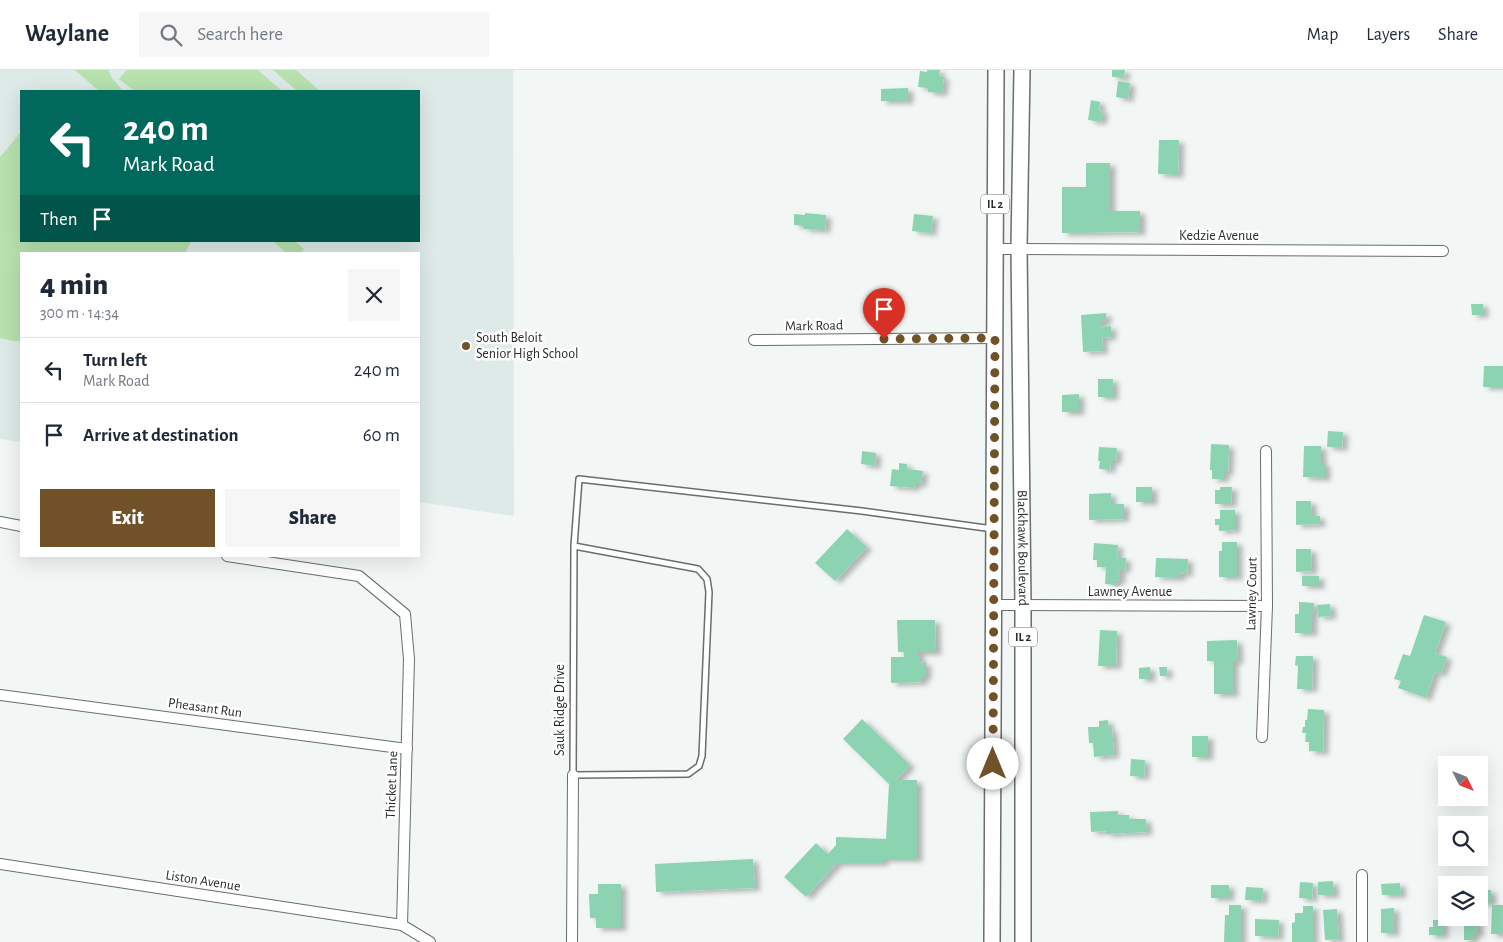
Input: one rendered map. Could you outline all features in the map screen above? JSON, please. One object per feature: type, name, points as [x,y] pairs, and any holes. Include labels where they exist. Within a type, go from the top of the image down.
[{"type":"main road","name":"IL 2","points":[[995,338],[996,70]]},
{"type":"main road","name":"IL 2","points":[[1019,248],[1022,70]]},
{"type":"main road","name":"Blackhawk Boulevard","points":[[1019,248],[1023,605],[1022,942]]},
{"type":"main road","name":"Blackhawk Boulevard","points":[[992,942],[995,338]]},
{"type":"street","name":"Kedzie Avenue","points":[[995,248],[1443,251]]},
{"type":"street","name":"Mark Road","points":[[754,340],[995,338]]},
{"type":"street","name":"Lawney Court","points":[[1262,737],[1267,606],[1266,451]]},
{"type":"street","points":[[0,522],[20,526]]},
{"type":"street","name":"Thicket Lane","points":[[234,557],[359,576],[405,614],[409,660],[402,925]]},
{"type":"street","name":"Lawney Avenue","points":[[993,605],[1267,606]]},
{"type":"street","name":"Pheasant Run","points":[[0,695],[407,749]]},
{"type":"street","name":"Sauk Ridge Drive","points":[[572,942],[573,775]]},
{"type":"street","name":"Liston Avenue","points":[[0,864],[402,925]]},
{"type":"street","points":[[1362,875],[1362,942]]},
{"type":"street","points":[[402,925],[430,942]]},
{"type":"lane","name":"Sauk Ridge Drive","points":[[573,775],[574,546],[579,479],[862,511],[994,529]]},
{"type":"lane","points":[[573,775],[688,774],[699,766],[702,756],[709,592],[707,579],[698,569],[574,546]]},
{"type":"shaded area","name":"South Beloit Senior High School","points":[[0,70],[513,70],[514,516],[420,502],[420,252],[20,252],[20,442],[0,439]]},
{"type":"green space","points":[[75,70],[108,70],[122,90],[98,90]]},
{"type":"green space","points":[[127,70],[258,70],[281,90],[133,90],[119,79]]},
{"type":"green space","points":[[273,70],[296,70],[319,90],[296,90]]},
{"type":"green space","points":[[20,133],[20,242],[191,242],[186,252],[20,252],[20,341],[0,338],[0,157]]},
{"type":"green space","points":[[274,242],[296,242],[304,249],[302,252],[285,252]]},
{"type":"building","points":[[927,70],[940,70],[939,76],[944,77],[942,93],[928,92],[928,88],[918,87],[920,71],[927,72]]},
{"type":"building","points":[[1112,70],[1125,70],[1124,78],[1112,77]]},
{"type":"building","points":[[1118,81],[1130,83],[1128,99],[1116,97]]},
{"type":"building","points":[[908,88],[908,101],[881,101],[881,89]]},
{"type":"building","points":[[1091,100],[1100,102],[1099,110],[1103,111],[1101,122],[1088,120]]},
{"type":"building","points":[[1159,140],[1179,140],[1178,175],[1158,174]]},
{"type":"building","points":[[1086,163],[1110,163],[1110,211],[1140,211],[1140,232],[1062,233],[1062,187],[1086,187]]},
{"type":"building","points":[[805,213],[826,215],[825,230],[804,229],[804,226],[794,225],[794,214],[805,215]]},
{"type":"building","points":[[914,214],[933,216],[931,233],[912,231]]},
{"type":"building","points":[[1471,304],[1483,304],[1483,315],[1472,315]]},
{"type":"building","points":[[1106,313],[1106,322],[1101,322],[1101,327],[1111,326],[1111,337],[1102,338],[1103,351],[1083,352],[1081,315]]},
{"type":"building","points":[[1484,366],[1503,366],[1503,387],[1483,387]]},
{"type":"building","points":[[1098,379],[1113,379],[1113,397],[1098,397]]},
{"type":"building","points":[[1079,394],[1079,412],[1062,412],[1062,395]]},
{"type":"building","points":[[1328,431],[1343,432],[1342,448],[1327,447]]},
{"type":"building","points":[[1211,444],[1229,445],[1228,472],[1224,472],[1224,479],[1212,479],[1212,470],[1210,470]]},
{"type":"building","points":[[1304,446],[1321,446],[1321,463],[1325,463],[1325,478],[1303,477]]},
{"type":"building","points":[[1099,447],[1117,448],[1116,461],[1111,461],[1110,470],[1099,469]]},
{"type":"building","points":[[862,451],[876,453],[875,466],[861,464]]},
{"type":"building","points":[[899,463],[907,464],[907,469],[923,471],[921,484],[915,484],[914,488],[890,486],[892,469],[899,470]]},
{"type":"building","points":[[1136,487],[1152,487],[1152,502],[1136,502]]},
{"type":"building","points":[[1220,487],[1232,487],[1231,504],[1215,504],[1215,490],[1220,490]]},
{"type":"building","points":[[1111,493],[1111,504],[1124,504],[1124,519],[1089,520],[1089,494]]},
{"type":"building","points":[[1296,501],[1311,501],[1312,516],[1320,516],[1320,524],[1296,525]]},
{"type":"building","points":[[1220,510],[1235,510],[1235,530],[1219,531],[1219,525],[1215,525],[1215,519],[1220,519]]},
{"type":"building","points":[[847,529],[867,547],[835,581],[815,563]]},
{"type":"building","points":[[1222,542],[1237,542],[1237,577],[1219,577],[1219,551],[1222,551]]},
{"type":"building","points":[[1094,543],[1118,545],[1117,558],[1126,558],[1125,570],[1117,570],[1120,571],[1120,581],[1116,580],[1116,585],[1105,584],[1106,567],[1097,567],[1097,560],[1093,560]]},
{"type":"building","points":[[1296,549],[1311,549],[1312,571],[1296,572]]},
{"type":"building","points":[[1156,558],[1188,559],[1187,574],[1180,573],[1180,578],[1155,577]]},
{"type":"building","points":[[1302,576],[1319,576],[1319,586],[1302,586]]},
{"type":"building","points":[[1299,602],[1314,603],[1312,633],[1295,633],[1295,614],[1299,614]]},
{"type":"building","points":[[1330,604],[1331,616],[1318,617],[1317,605]]},
{"type":"building","points":[[1424,615],[1446,622],[1435,653],[1447,657],[1441,674],[1435,672],[1426,698],[1398,688],[1401,681],[1394,679],[1403,654],[1410,656]]},
{"type":"building","points":[[897,620],[935,620],[936,652],[918,652],[920,663],[926,662],[926,677],[922,677],[922,682],[891,683],[891,657],[904,657],[904,652],[898,652]]},
{"type":"building","points":[[1100,630],[1117,631],[1116,666],[1098,666]]},
{"type":"building","points":[[1237,640],[1238,661],[1233,661],[1233,694],[1214,694],[1214,661],[1207,661],[1207,641]]},
{"type":"building","points":[[1296,656],[1313,656],[1312,689],[1297,689],[1298,666],[1295,665]]},
{"type":"building","points":[[1150,667],[1150,679],[1139,679],[1139,668]]},
{"type":"building","points":[[1159,667],[1167,667],[1167,676],[1160,676]]},
{"type":"building","points":[[1308,709],[1324,710],[1323,752],[1309,751],[1309,742],[1305,742],[1306,733],[1302,733],[1303,727],[1305,727],[1305,720],[1307,720]]},
{"type":"building","points":[[862,719],[910,765],[896,780],[917,780],[917,859],[883,859],[883,863],[837,863],[806,897],[784,877],[816,843],[828,854],[836,845],[836,837],[886,839],[889,784],[843,739]]},
{"type":"building","points":[[1108,720],[1109,729],[1112,729],[1114,755],[1094,757],[1093,743],[1089,743],[1088,727],[1099,727],[1099,721]]},
{"type":"building","points":[[1192,736],[1208,736],[1208,757],[1192,757]]},
{"type":"building","points":[[1131,759],[1145,760],[1144,777],[1130,776]]},
{"type":"building","points":[[1118,811],[1118,815],[1129,815],[1129,819],[1146,819],[1147,832],[1106,834],[1106,831],[1091,832],[1090,812]]},
{"type":"building","points":[[753,859],[755,888],[656,892],[655,864]]},
{"type":"building","points":[[1333,881],[1334,895],[1318,895],[1318,882]]},
{"type":"building","points":[[1300,882],[1313,883],[1312,899],[1299,898]]},
{"type":"building","points":[[1400,883],[1401,895],[1382,895],[1381,884]]},
{"type":"building","points":[[598,884],[621,884],[621,928],[596,928],[596,918],[590,918],[589,894],[598,894]]},
{"type":"building","points":[[1211,885],[1229,885],[1229,898],[1211,898]]},
{"type":"building","points":[[1246,887],[1263,888],[1262,901],[1245,900]]},
{"type":"building","points":[[1488,890],[1491,890],[1491,903],[1488,903]]},
{"type":"building","points":[[1229,905],[1241,905],[1241,942],[1224,942],[1225,915],[1229,915]]},
{"type":"building","points":[[1492,905],[1503,905],[1503,934],[1491,934]]},
{"type":"building","points":[[1303,906],[1313,906],[1313,942],[1292,942],[1292,923],[1295,922],[1295,913],[1303,913]]},
{"type":"building","points":[[1394,908],[1394,933],[1381,933],[1381,909]]},
{"type":"building","points":[[1337,909],[1339,939],[1325,940],[1323,910]]},
{"type":"building","points":[[1255,919],[1279,920],[1278,937],[1255,936]]},
{"type":"building","points":[[1433,920],[1438,920],[1438,926],[1443,926],[1443,935],[1429,935],[1429,927],[1433,927]]},
{"type":"building","points":[[1464,926],[1478,926],[1478,934],[1473,934],[1473,940],[1464,940]]},
{"type":"place","name":"South Beloit Senior High School","points":[[466,346]]},
{"type":"route","points":[[884,339],[995,338],[993,764]]}]
